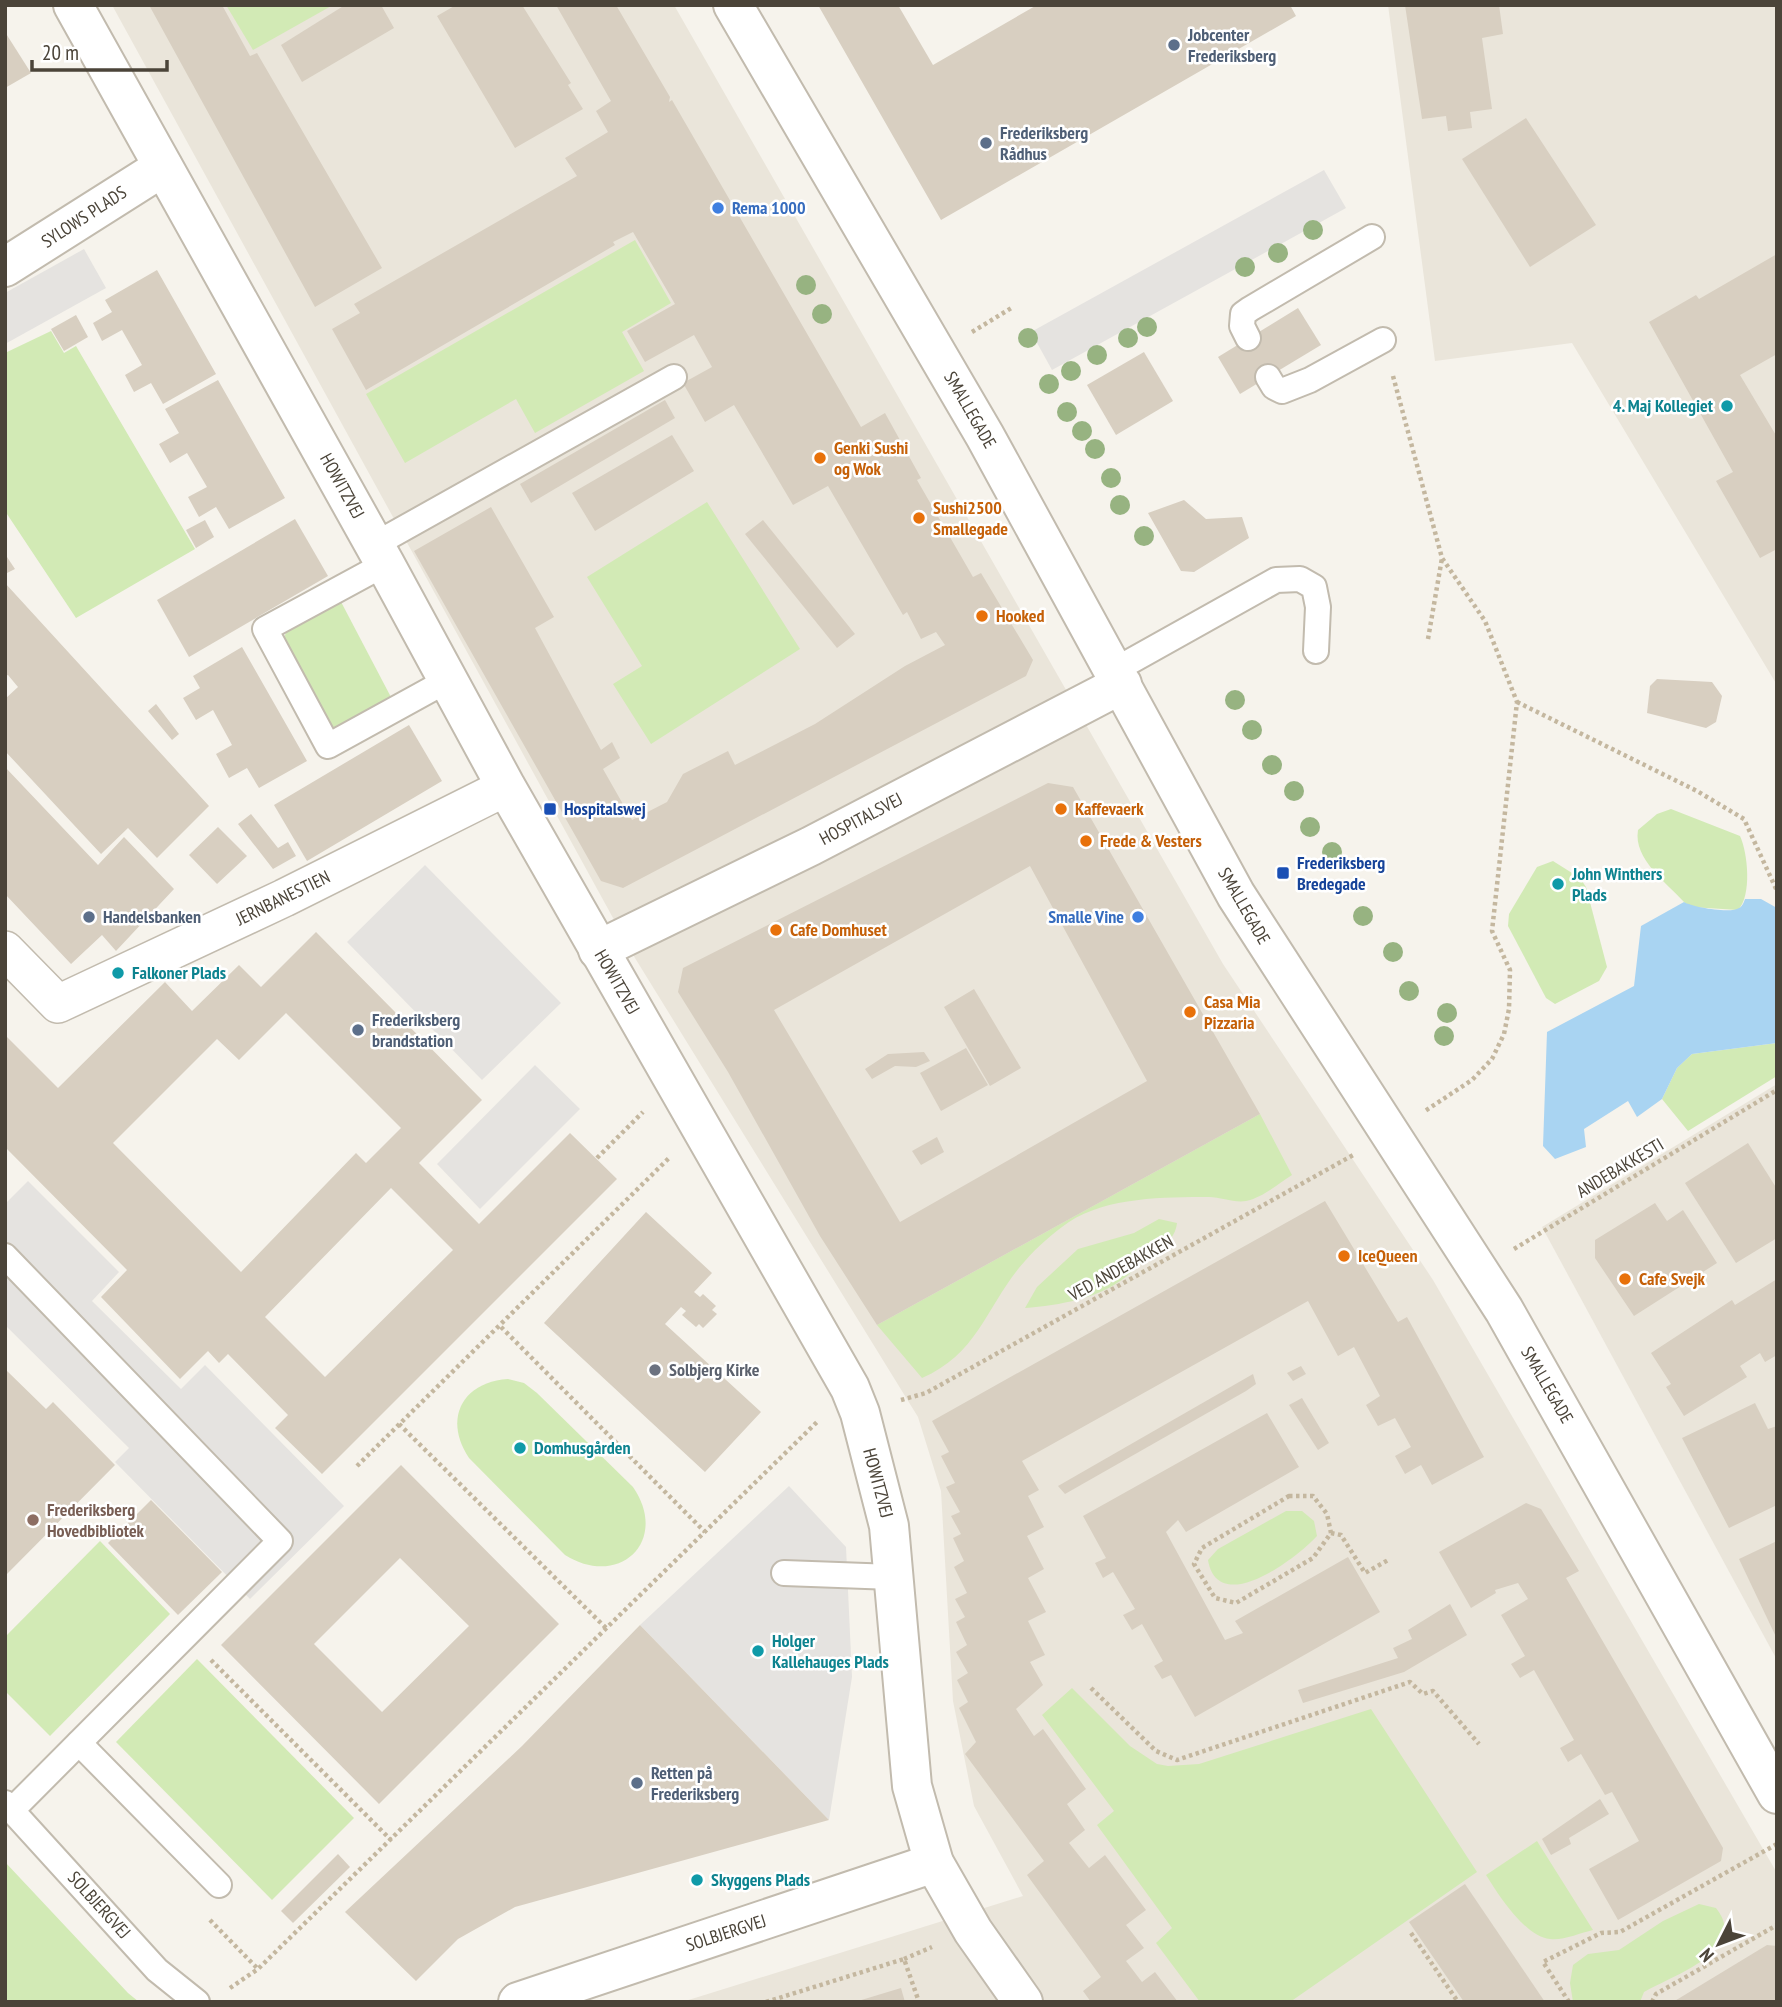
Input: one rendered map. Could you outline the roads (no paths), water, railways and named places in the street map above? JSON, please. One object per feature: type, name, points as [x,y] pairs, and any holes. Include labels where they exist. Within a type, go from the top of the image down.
[{"type":"street","name":"HOWITZVEJ","points":[[73,5],[380,554],[506,787],[855,1401],[889,1526],[912,1786],[934,1863],[973,1931],[1023,2002]]},
{"type":"street","name":"SMALLEGADE","points":[[733,5],[884,259],[1119,677],[1236,895],[1479,1271],[1777,1794]]},
{"type":"street","name":"SYLOWS PLADS","points":[[5,267],[163,167]]},
{"type":"street","name":"HOSPITALSVEJ","points":[[598,950],[811,846],[1119,677]]},
{"type":"street","name":"JERNBANESTIEN","points":[[5,950],[58,1004],[284,898],[506,787]]},
{"type":"street","name":"SOLBJERGVEJ","points":[[518,2002],[934,1863]]},
{"type":"lane","points":[[1248,338],[1242,326],[1243,314],[1372,237]]},
{"type":"lane","points":[[1268,377],[1274,387],[1282,391],[1310,380],[1383,340]]},
{"type":"lane","points":[[448,680],[328,746],[265,629],[380,554],[674,377]]},
{"type":"lane","points":[[1119,677],[1276,580],[1300,579],[1314,587],[1318,607],[1316,651]]},
{"type":"lane","points":[[5,1256],[280,1541],[79,1743],[9,1806]]},
{"type":"lane","points":[[784,1573],[893,1577]]},
{"type":"lane","points":[[79,1743],[219,1885]]},
{"type":"lane","name":"SOLBJERGVEJ","points":[[9,1806],[157,1970],[198,2002]]},
{"type":"water","points":[[1745,899],[1761,899],[1777,908],[1777,1043],[1692,1054],[1677,1068],[1662,1099],[1637,1117],[1628,1101],[1584,1129],[1586,1147],[1555,1159],[1543,1146],[1547,1032],[1634,986],[1641,926],[1684,902],[1703,908],[1735,910]]},
{"type":"place","name":"Jobcenter Frederiksberg","points":[[1174,45]]},
{"type":"place","name":"Frederiksberg Rådhus","points":[[986,143]]},
{"type":"place","name":"Rema 1000","points":[[718,208]]},
{"type":"place","name":"4. Maj Kollegiet","points":[[1727,406]]},
{"type":"place","name":"Genki Sushi og Wok","points":[[820,458]]},
{"type":"place","name":"Sushi2500 Smallegade","points":[[919,518]]},
{"type":"place","name":"Hooked","points":[[982,616]]},
{"type":"place","name":"Hospitalswej","points":[[550,809]]},
{"type":"place","name":"Kaffevaerk","points":[[1061,809]]},
{"type":"place","name":"Frede & Vesters","points":[[1086,841]]},
{"type":"place","name":"Frederiksberg Bredegade","points":[[1283,873]]},
{"type":"place","name":"John Winthers Plads","points":[[1558,884]]},
{"type":"place","name":"Handelsbanken","points":[[89,917]]},
{"type":"place","name":"Smalle Vine","points":[[1138,917]]},
{"type":"place","name":"Cafe Domhuset","points":[[776,930]]},
{"type":"place","name":"Falkoner Plads","points":[[118,973]]},
{"type":"place","name":"Casa Mia Pizzaria","points":[[1190,1012]]},
{"type":"place","name":"Frederiksberg brandstation","points":[[358,1030]]},
{"type":"place","name":"IceQueen","points":[[1344,1256]]},
{"type":"place","name":"Cafe Svejk","points":[[1625,1279]]},
{"type":"place","name":"Solbjerg Kirke","points":[[655,1370]]},
{"type":"place","name":"Domhusgården","points":[[520,1448]]},
{"type":"place","name":"Frederiksberg Hovedbibliotek","points":[[33,1520]]},
{"type":"place","name":"Holger Kallehauges Plads","points":[[758,1651]]},
{"type":"place","name":"Retten på Frederiksberg","points":[[637,1783]]},
{"type":"place","name":"Skyggens Plads","points":[[697,1880]]}]
